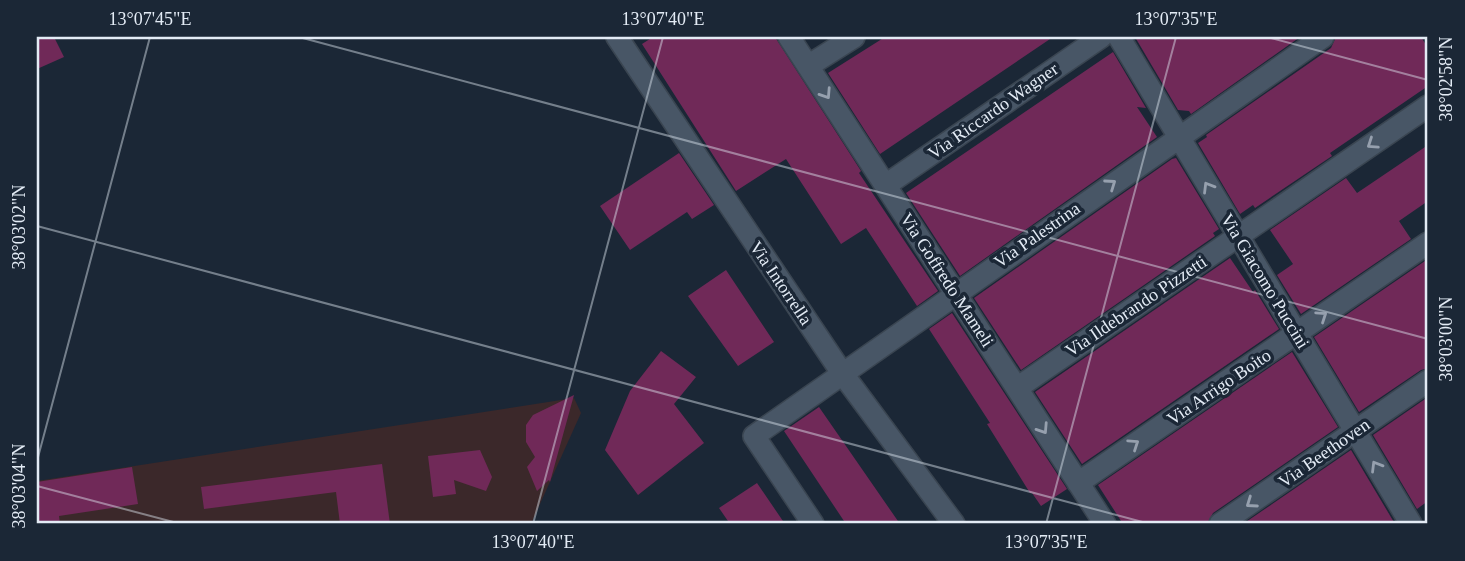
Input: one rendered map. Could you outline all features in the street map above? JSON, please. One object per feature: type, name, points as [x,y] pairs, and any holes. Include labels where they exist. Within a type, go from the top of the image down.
[{"type":"street","name":"Via Intorrella","points":[[617,37],[842,373],[954,524]]},
{"type":"street","name":"Via Goffredo Mameli","points":[[789,37],[1105,524]]},
{"type":"street","points":[[808,66],[854,37]]},
{"type":"street","name":"Via Riccardo Wagner","points":[[886,185],[1101,37]]},
{"type":"street","name":"Via Giacomo Puccini","points":[[1119,37],[1411,524]]},
{"type":"street","name":"Via Palestrina","points":[[813,524],[754,436],[1323,37]]},
{"type":"street","name":"Via Ildebrando Pizzetti","points":[[1017,388],[1428,106]]},
{"type":"street","name":"Via Arrigo Boito","points":[[1078,483],[1428,243]]},
{"type":"street","name":"Via Beethoven","points":[[1220,524],[1428,381]]},
{"type":"street","points":[[1421,524],[1428,519]]},
{"type":"shaded area","points":[[574,398],[581,413],[531,524],[37,524],[37,481]]},
{"type":"building","points":[[37,37],[54,37],[64,57],[37,69]]},
{"type":"building","points":[[653,37],[775,37],[861,171],[859,173],[938,291],[917,306],[866,228],[841,244],[786,159],[736,191],[642,44]]},
{"type":"building","points":[[885,37],[1053,37],[880,154],[828,73]]},
{"type":"building","points":[[1135,37],[1300,37],[1191,114],[1189,111],[1178,110]]},
{"type":"building","points":[[1336,37],[1421,37],[1428,48],[1428,86],[1330,153],[1332,156],[1255,208],[1253,205],[1240,214],[1198,143],[1331,48]]},
{"type":"building","points":[[1113,52],[1146,108],[1137,107],[1157,137],[960,276],[906,193]]},
{"type":"building","points":[[1428,145],[1428,201],[1399,221],[1411,239],[1301,314],[1277,275],[1293,264],[1270,230],[1346,178],[1357,193]]},
{"type":"building","points":[[679,153],[714,205],[692,219],[687,212],[630,250],[600,206]]},
{"type":"building","points":[[1176,158],[1219,229],[1213,233],[1215,236],[1021,370],[974,298]]},
{"type":"building","points":[[1230,258],[1253,292],[1255,290],[1279,329],[1082,464],[1035,392]]},
{"type":"building","points":[[1425,261],[1428,265],[1428,368],[1359,412],[1314,337]]},
{"type":"building","points":[[726,270],[774,342],[738,366],[688,296]]},
{"type":"building","points":[[952,313],[1067,489],[1041,506],[1030,493],[987,424],[990,423],[929,329]]},
{"type":"building","points":[[661,351],[696,377],[674,404],[704,443],[638,495],[605,450],[630,391]]},
{"type":"building","points":[[1292,352],[1338,427],[1213,513],[1207,524],[1123,524],[1098,485]]},
{"type":"building","points":[[574,395],[550,482],[549,480],[537,491],[527,467],[535,457],[526,442],[526,425],[533,415]]},
{"type":"building","points":[[1428,397],[1428,501],[1417,509],[1373,435]]},
{"type":"building","points":[[819,407],[900,524],[846,524],[784,431]]},
{"type":"building","points":[[480,450],[492,477],[486,491],[454,480],[456,494],[433,497],[428,456]]},
{"type":"building","points":[[1351,450],[1395,524],[1243,524]]},
{"type":"building","points":[[382,464],[390,524],[340,524],[336,492],[204,509],[201,487]]},
{"type":"building","points":[[132,467],[138,504],[59,516],[60,524],[37,524],[37,482]]},
{"type":"building","points":[[757,483],[785,524],[730,524],[719,508]]}]
